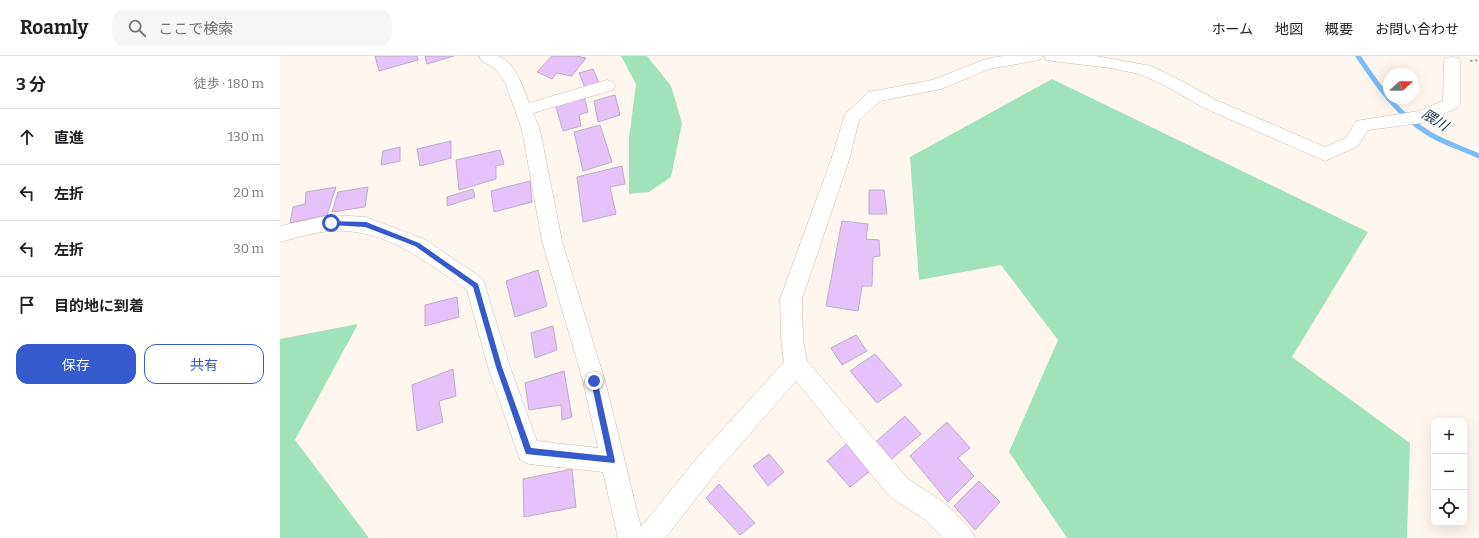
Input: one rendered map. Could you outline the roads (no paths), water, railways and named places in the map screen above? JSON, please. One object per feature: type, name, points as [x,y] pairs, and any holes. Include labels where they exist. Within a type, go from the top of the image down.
[{"type":"street","points":[[487,56],[500,64],[513,81],[531,130],[552,240],[594,381],[631,538]]},
{"type":"street","points":[[962,538],[933,510],[899,488],[796,365],[792,339],[791,298],[840,160],[851,118],[875,96],[935,85],[986,64],[1034,56]]},
{"type":"street","points":[[1052,56],[1079,61],[1112,63],[1145,70],[1172,81],[1208,103],[1325,154],[1352,142],[1362,125],[1411,118],[1451,104],[1452,62]]},
{"type":"street","points":[[524,110],[607,86]]},
{"type":"street","points":[[280,234],[331,223],[366,224],[417,245],[476,286],[499,367],[529,452],[612,461]]},
{"type":"street","points":[[649,538],[711,460],[796,365]]},
{"type":"waterway","name":"隈川","points":[[1358,56],[1389,99],[1417,126],[1434,137],[1479,156]]}]
